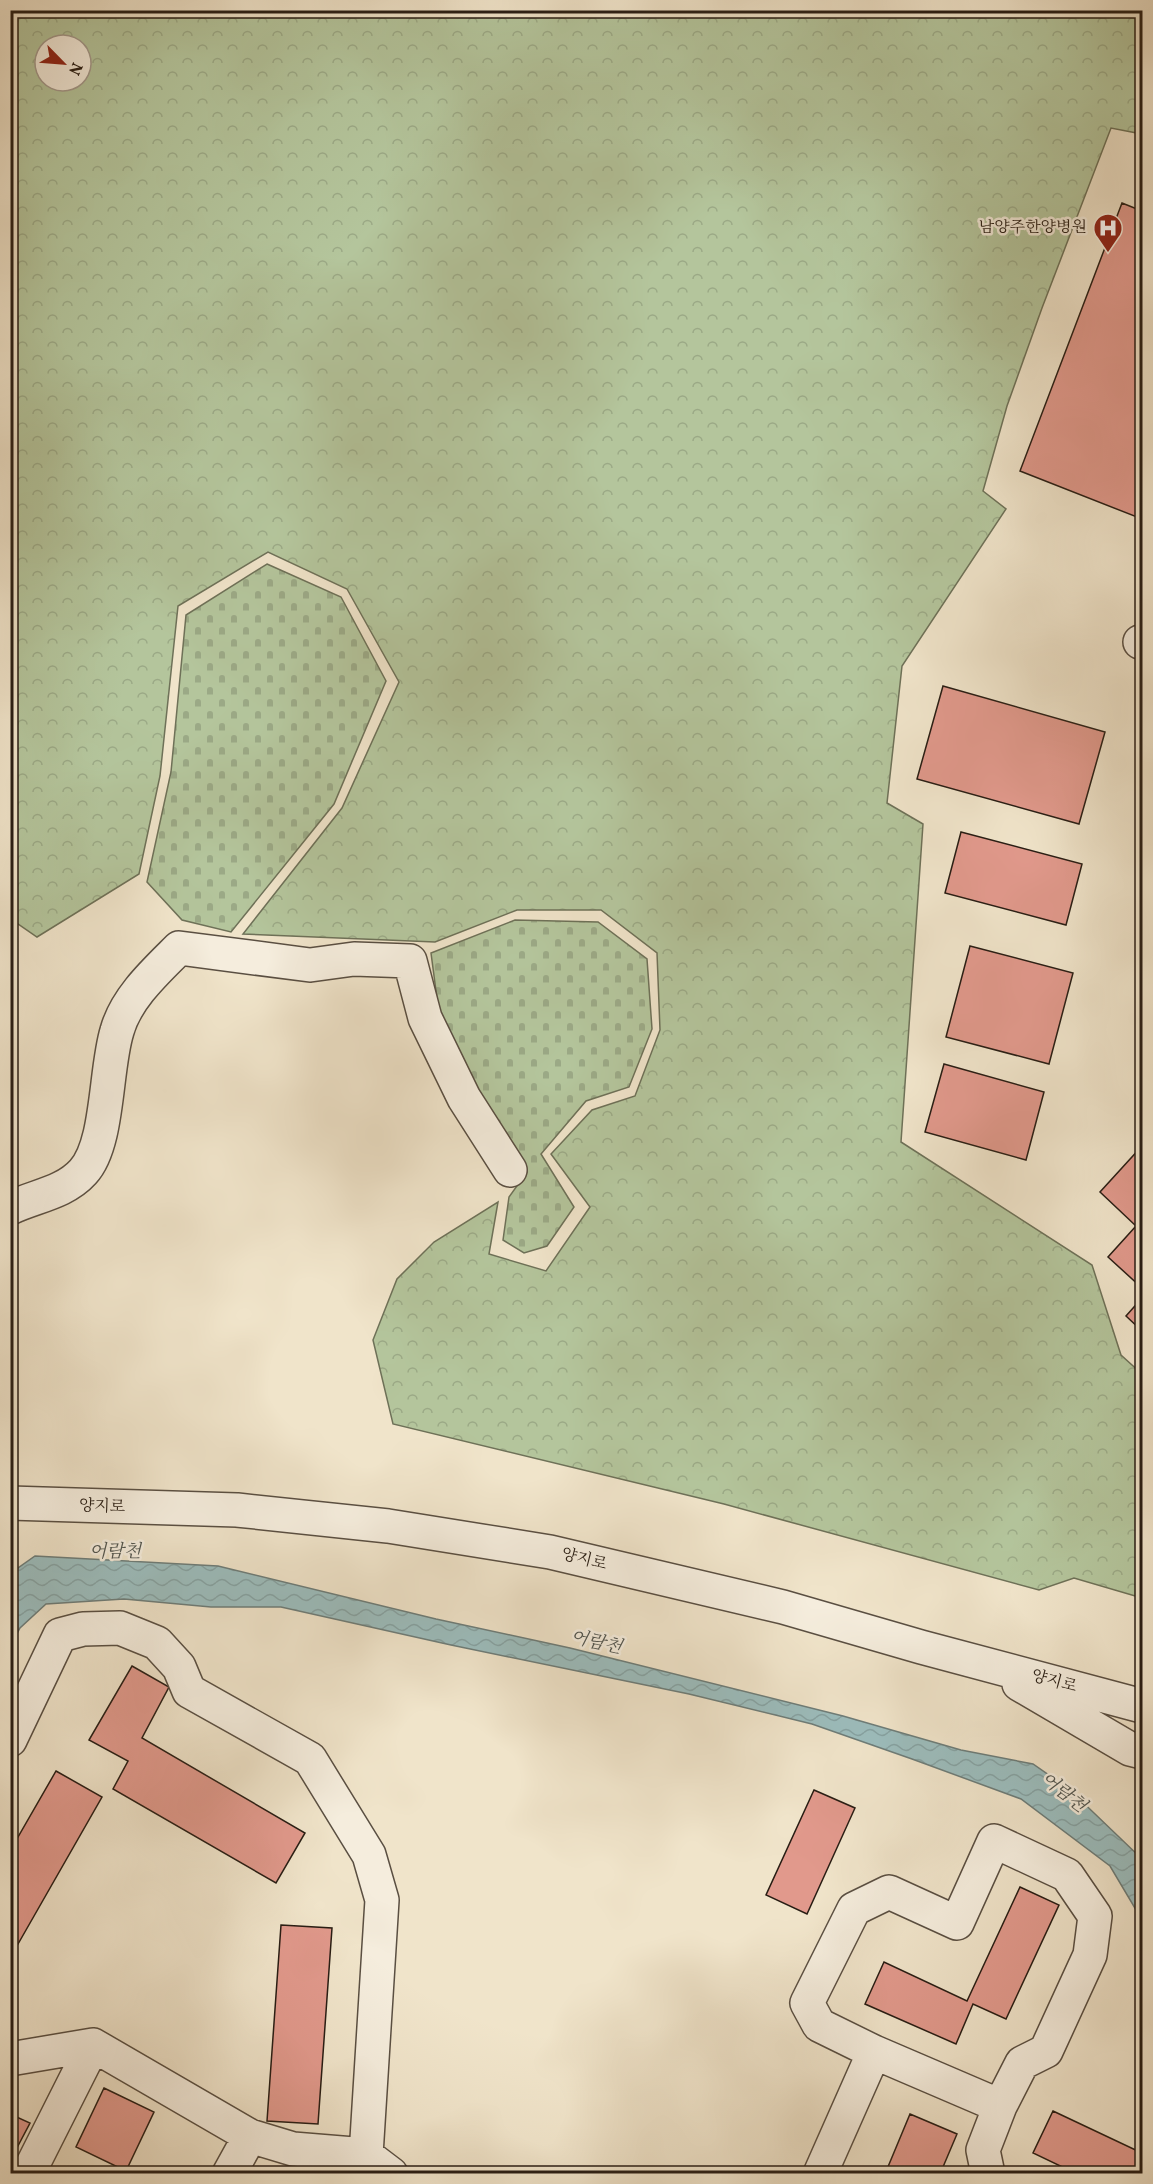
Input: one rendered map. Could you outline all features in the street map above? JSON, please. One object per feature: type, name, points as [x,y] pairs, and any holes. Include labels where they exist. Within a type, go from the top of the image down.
[{"type":"street","points":[[10,1208],[61,1189],[84,1171],[98,1143],[109,1065],[117,1029],[132,1001],[154,973],[179,948],[310,965],[354,959],[410,961],[425,1018],[464,1098],[510,1170]]},
{"type":"street","name":"양지로","points":[[10,1503],[237,1510],[388,1526],[538,1550],[783,1607],[1143,1706]]},
{"type":"street","points":[[10,1740],[60,1635],[83,1629],[120,1628],[157,1643],[179,1667],[189,1691],[310,1759],[369,1855],[382,1900],[379,2164],[293,2149],[250,2136],[93,2045],[10,2059]]},
{"type":"street","points":[[983,1663],[1130,1749],[1143,1752]]},
{"type":"street","points":[[988,2174],[983,2150],[1000,2106],[1022,2063],[1046,2052],[1090,1955],[1095,1916],[1067,1875],[994,1840],[957,1923],[889,1892],[854,1909],[807,2003],[819,2025],[874,2052],[1000,2106]]},
{"type":"street","points":[[28,2174],[93,2045]]},
{"type":"street","points":[[820,2174],[874,2052]]},
{"type":"street","points":[[229,2174],[250,2136]]},
{"type":"green space","points":[[11,10],[1142,11],[1142,134],[1111,128],[1007,406],[983,491],[1006,509],[902,666],[887,803],[923,824],[901,1142],[1092,1265],[1121,1355],[1142,1374],[1142,1598],[1074,1578],[1039,1590],[724,1504],[393,1424],[373,1340],[397,1279],[434,1242],[498,1202],[489,1254],[546,1271],[590,1207],[551,1154],[592,1110],[635,1096],[660,1030],[657,953],[601,910],[517,910],[435,942],[243,934],[342,808],[399,682],[347,589],[268,552],[178,606],[160,776],[139,874],[37,937],[11,919]]},
{"type":"green space","points":[[267,564],[341,597],[386,681],[334,804],[231,932],[182,920],[147,882],[171,772],[186,615]]},
{"type":"green space","points":[[515,920],[598,922],[647,959],[652,1029],[629,1087],[586,1101],[541,1154],[574,1207],[547,1246],[524,1253],[503,1240],[509,1197],[527,1172],[465,1070],[438,1006],[431,953]]},
{"type":"water","name":"어람천","points":[[35,1556],[218,1566],[436,1619],[570,1648],[843,1716],[961,1750],[1033,1764],[1069,1789],[1142,1859],[1142,1920],[1110,1866],[1021,1799],[812,1724],[689,1694],[281,1607],[211,1607],[124,1599],[46,1604],[20,1628],[11,1645],[11,1573]]},
{"type":"building","name":"남양주한양병원","points":[[1122,203],[1142,211],[1142,519],[1020,471]]},
{"type":"building","points":[[943,686],[1105,732],[1079,824],[917,779]]},
{"type":"building","points":[[961,832],[1082,864],[1066,925],[945,893]]},
{"type":"building","points":[[970,946],[1073,973],[1049,1064],[946,1037]]},
{"type":"building","points":[[944,1064],[1044,1092],[1026,1160],[925,1132]]},
{"type":"building","points":[[1142,1146],[1142,1288],[1108,1257],[1136,1226],[1100,1192]]},
{"type":"building","points":[[1142,1298],[1142,1331],[1126,1316]]},
{"type":"building","points":[[132,1666],[169,1687],[142,1738],[305,1833],[276,1883],[113,1789],[128,1761],[89,1740]]},
{"type":"building","points":[[56,1771],[102,1797],[10,1958],[10,1851]]},
{"type":"building","points":[[814,1790],[855,1808],[807,1914],[766,1895]]},
{"type":"building","points":[[1020,1887],[1059,1905],[1006,2019],[973,2004],[956,2044],[865,2004],[884,1962],[967,2001]]},
{"type":"building","points":[[281,1925],[332,1928],[318,2124],[267,2121]]},
{"type":"building","points":[[104,2088],[154,2112],[126,2171],[76,2147]]},
{"type":"building","points":[[1053,2111],[1142,2153],[1142,2174],[1077,2174],[1033,2153]]},
{"type":"building","points":[[10,2114],[30,2123],[10,2161]]},
{"type":"building","points":[[910,2114],[957,2134],[940,2174],[885,2174]]},
{"type":"place","name":"남양주한양병원","points":[[1108,254]]}]
